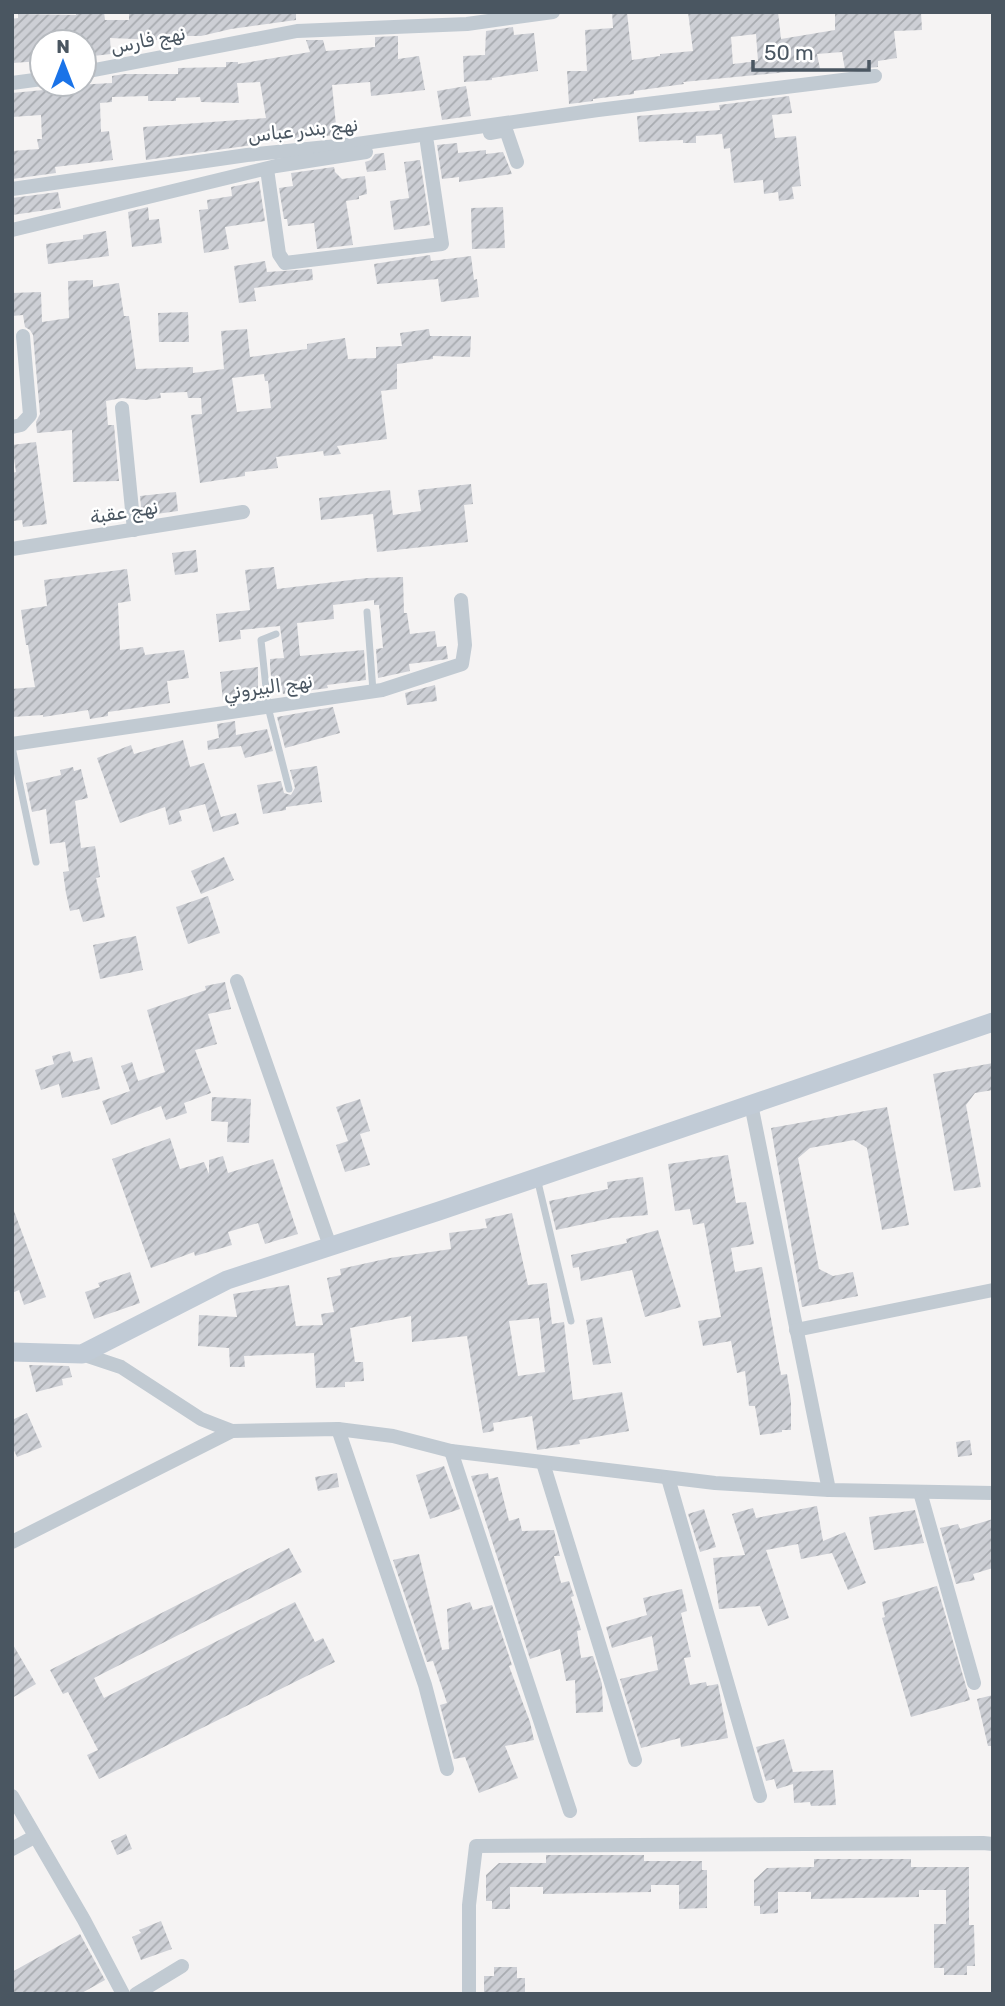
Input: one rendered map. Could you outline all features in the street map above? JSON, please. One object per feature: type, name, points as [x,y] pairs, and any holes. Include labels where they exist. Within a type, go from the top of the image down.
[{"type":"street","name":"نهج فارس","points":[[98,69],[297,31],[467,24],[553,12]]},
{"type":"street","name":"نهج بندر عباس","points":[[12,189],[247,155],[357,144],[598,110],[874,76]]},
{"type":"street","points":[[12,230],[263,170],[506,130],[517,162]]},
{"type":"street","points":[[247,155],[263,170],[279,254],[285,264],[442,244],[427,143]]},
{"type":"street","points":[[12,427],[20,425],[30,415],[23,336]]},
{"type":"street","points":[[122,408],[134,530]]},
{"type":"street","name":"نهج عقبة","points":[[12,549],[243,512]]},
{"type":"street","name":"نهج البيروني","points":[[12,746],[373,691],[462,664],[465,645],[461,600]]},
{"type":"street","points":[[237,981],[330,1246]]},
{"type":"street","points":[[82,1354],[227,1280],[993,1022]]},
{"type":"street","points":[[751,1104],[829,1490]]},
{"type":"street","points":[[796,1330],[993,1290]]},
{"type":"street","points":[[12,1352],[82,1354],[121,1367],[201,1419],[232,1431],[338,1429],[393,1436],[451,1451],[668,1478],[829,1490],[993,1493]]},
{"type":"street","points":[[338,1429],[425,1685],[447,1769]]},
{"type":"street","points":[[12,1542],[232,1431]]},
{"type":"street","points":[[451,1451],[570,1811]]},
{"type":"street","points":[[543,1463],[635,1760]]},
{"type":"street","points":[[668,1478],[760,1796]]},
{"type":"street","points":[[920,1492],[974,1683]]},
{"type":"street","points":[[12,1797],[84,1920],[123,1994]]},
{"type":"street","points":[[12,1849],[34,1837]]},
{"type":"street","points":[[469,1994],[469,1905],[477,1846],[993,1844]]},
{"type":"street","points":[[136,1994],[182,1966]]},
{"type":"lane","points":[[367,612],[373,691]]},
{"type":"lane","points":[[275,634],[261,640],[268,707],[289,789]]},
{"type":"lane","points":[[12,746],[36,862]]},
{"type":"lane","points":[[537,1177],[571,1321]]},
{"type":"building","points":[[76,12],[104,12],[105,20],[129,20],[129,12],[296,12],[296,20],[201,36],[159,36],[159,40],[110,38],[111,54],[98,55],[98,28],[28,28],[28,62],[12,63],[12,19],[18,18],[18,14],[76,15]]},
{"type":"building","points":[[612,12],[627,12],[632,60],[693,51],[688,12],[778,12],[781,39],[835,30],[835,12],[921,12],[922,30],[894,31],[897,58],[878,61],[878,67],[845,70],[842,52],[817,54],[820,69],[683,82],[684,84],[634,91],[634,94],[569,104],[567,71],[587,71],[585,30],[613,28]],"holes":[[[756,34],[758,61],[733,64],[731,37]]]},
{"type":"building","points":[[513,27],[514,35],[534,33],[538,71],[492,80],[464,82],[463,56],[485,55],[486,31]]},
{"type":"building","points":[[398,36],[398,59],[419,56],[425,90],[371,96],[370,82],[332,85],[337,135],[259,142],[146,160],[143,127],[266,118],[260,82],[237,83],[239,103],[201,102],[200,97],[176,98],[176,101],[148,101],[148,96],[112,97],[112,102],[100,103],[101,132],[109,131],[113,160],[55,167],[56,173],[12,179],[12,151],[39,149],[37,139],[42,139],[41,115],[12,117],[12,93],[28,91],[28,98],[98,98],[98,84],[112,83],[112,76],[178,74],[178,68],[226,67],[226,62],[238,64],[310,52],[306,40],[323,40],[326,51],[375,47],[375,37]]},
{"type":"building","points":[[466,86],[471,116],[442,120],[437,91]]},
{"type":"building","points":[[789,96],[792,113],[772,115],[775,138],[796,136],[801,186],[792,187],[794,199],[779,201],[778,192],[764,194],[763,180],[734,183],[730,148],[724,149],[722,134],[696,136],[696,143],[683,143],[683,140],[639,142],[637,116],[720,110],[719,105]]},
{"type":"building","points":[[457,143],[458,153],[486,150],[486,154],[503,152],[512,174],[459,182],[459,177],[442,179],[437,145]]},
{"type":"building","points":[[384,153],[386,170],[367,172],[365,162],[371,160],[375,154]]},
{"type":"building","points":[[420,160],[430,225],[394,230],[390,201],[409,198],[404,162]]},
{"type":"building","points":[[334,167],[342,179],[365,176],[367,194],[359,196],[359,199],[346,201],[353,245],[317,249],[314,223],[288,226],[287,219],[284,219],[279,188],[293,186],[291,173]]},
{"type":"building","points":[[259,181],[265,221],[225,227],[229,249],[204,253],[199,210],[208,209],[207,200],[232,196],[231,187]]},
{"type":"building","points":[[58,192],[61,208],[12,215],[12,198]]},
{"type":"building","points":[[148,207],[149,220],[159,219],[162,243],[132,247],[128,212]]},
{"type":"building","points":[[503,207],[505,248],[472,249],[471,208]]},
{"type":"building","points":[[106,231],[109,256],[48,264],[46,244],[83,239],[83,235]]},
{"type":"building","points":[[430,255],[431,261],[471,256],[479,297],[441,302],[438,279],[377,284],[374,264]]},
{"type":"building","points":[[265,261],[267,272],[312,269],[313,280],[254,288],[256,301],[239,303],[234,266]]},
{"type":"building","points":[[93,280],[93,287],[119,283],[124,316],[129,316],[136,369],[193,367],[193,373],[224,369],[221,331],[247,329],[250,357],[307,349],[307,344],[345,338],[348,359],[376,358],[376,347],[402,346],[400,333],[429,329],[430,336],[471,336],[470,357],[433,356],[433,359],[397,364],[397,389],[381,391],[387,439],[337,446],[341,454],[324,456],[323,451],[276,457],[278,468],[245,472],[245,476],[200,483],[191,415],[202,414],[201,398],[188,398],[187,392],[160,393],[161,398],[145,400],[122,398],[106,401],[108,425],[114,425],[119,481],[73,482],[72,430],[37,433],[36,422],[40,414],[33,335],[25,327],[23,315],[12,316],[12,293],[41,292],[42,322],[69,318],[68,281]],"holes":[[[264,374],[265,381],[268,381],[271,408],[237,412],[232,378]]]},
{"type":"building","points":[[188,312],[189,342],[159,342],[158,313]]},
{"type":"building","points":[[36,442],[47,524],[23,527],[22,520],[12,521],[12,473],[16,472],[12,445]]},
{"type":"building","points":[[471,484],[473,504],[464,505],[468,542],[377,552],[373,514],[321,520],[319,498],[390,490],[393,515],[421,511],[418,490]]},
{"type":"building","points":[[176,492],[178,511],[142,516],[140,496]]},
{"type":"building","points":[[196,550],[198,572],[175,575],[172,553]]},
{"type":"building","points":[[274,567],[277,589],[367,578],[403,577],[404,613],[407,613],[410,634],[435,631],[437,647],[446,646],[448,659],[409,664],[410,671],[378,678],[376,649],[383,648],[379,605],[374,605],[374,600],[333,605],[334,619],[297,623],[300,656],[364,650],[366,680],[283,694],[282,686],[272,687],[270,666],[270,659],[284,658],[280,626],[240,630],[241,639],[219,642],[216,614],[250,610],[245,570]]},
{"type":"building","points":[[127,569],[131,601],[118,603],[120,650],[143,647],[145,655],[184,650],[189,678],[167,681],[170,703],[108,712],[108,716],[90,719],[88,710],[43,717],[12,717],[12,689],[35,687],[21,610],[47,606],[44,580]]},
{"type":"building","points":[[258,667],[258,697],[223,701],[220,672]]},
{"type":"building","points":[[435,685],[437,701],[407,705],[405,693]]},
{"type":"building","points":[[333,707],[340,733],[285,748],[277,717]]},
{"type":"building","points":[[235,721],[236,735],[267,729],[273,751],[245,758],[241,746],[208,750],[207,741],[219,738],[217,724]]},
{"type":"building","points":[[183,740],[190,767],[204,763],[221,817],[236,813],[239,824],[213,832],[205,804],[179,811],[182,821],[169,825],[165,807],[120,823],[97,758],[131,745],[134,754]]},
{"type":"building","points":[[317,766],[322,802],[286,807],[286,810],[263,814],[257,785],[281,781],[284,793],[291,795],[295,788],[290,770]]},
{"type":"building","points":[[73,767],[74,771],[81,769],[88,798],[75,801],[81,848],[95,846],[100,877],[96,878],[105,917],[83,922],[79,909],[70,911],[63,872],[69,871],[65,842],[50,844],[46,809],[32,812],[26,783],[61,775],[60,770]]},
{"type":"building","points":[[224,857],[234,880],[201,894],[191,871]]},
{"type":"building","points":[[208,896],[220,933],[188,944],[176,907]]},
{"type":"building","points":[[136,936],[143,970],[100,979],[93,945]]},
{"type":"building","points":[[225,982],[231,1009],[208,1014],[217,1044],[195,1050],[211,1093],[184,1103],[187,1113],[166,1120],[161,1106],[111,1125],[102,1101],[130,1091],[121,1066],[132,1062],[138,1081],[165,1072],[147,1010],[206,990],[205,986]]},
{"type":"building","points":[[70,1051],[73,1062],[92,1057],[100,1089],[62,1098],[59,1084],[41,1090],[35,1070],[54,1064],[52,1056]]},
{"type":"building","points":[[993,1063],[993,1090],[975,1093],[966,1105],[981,1187],[954,1191],[933,1074]]},
{"type":"building","points":[[212,1097],[251,1099],[249,1143],[227,1142],[228,1122],[211,1121]]},
{"type":"building","points":[[360,1099],[370,1131],[360,1134],[370,1165],[345,1172],[336,1145],[348,1141],[336,1107]]},
{"type":"building","points":[[887,1107],[909,1225],[882,1230],[867,1148],[854,1140],[810,1148],[798,1158],[819,1269],[833,1276],[853,1272],[858,1296],[802,1307],[771,1128]]},
{"type":"building","points":[[170,1138],[180,1169],[204,1162],[209,1174],[209,1160],[223,1156],[228,1173],[273,1159],[298,1234],[265,1244],[258,1223],[228,1232],[232,1245],[195,1256],[194,1252],[151,1268],[112,1159]]},
{"type":"building","points":[[728,1155],[736,1203],[746,1202],[754,1244],[731,1248],[735,1272],[762,1267],[781,1375],[787,1374],[791,1430],[782,1432],[760,1435],[755,1406],[749,1406],[745,1371],[737,1373],[731,1341],[703,1346],[698,1321],[721,1317],[704,1223],[693,1225],[690,1209],[675,1211],[668,1164]]},
{"type":"building","points":[[643,1177],[648,1215],[612,1218],[556,1230],[549,1201],[608,1189],[607,1182]]},
{"type":"building","points":[[14,1211],[46,1297],[24,1305],[19,1290],[12,1293]]},
{"type":"building","points":[[512,1213],[528,1285],[547,1283],[552,1324],[564,1322],[573,1400],[622,1392],[629,1431],[579,1440],[580,1444],[537,1450],[532,1416],[493,1423],[494,1431],[483,1433],[467,1336],[412,1342],[411,1316],[350,1328],[355,1362],[363,1362],[364,1381],[345,1382],[345,1387],[316,1388],[314,1353],[244,1356],[245,1367],[230,1367],[229,1348],[198,1346],[199,1315],[237,1317],[233,1294],[289,1285],[296,1326],[323,1325],[321,1314],[334,1312],[327,1278],[341,1275],[340,1269],[451,1249],[449,1233],[487,1228],[485,1219]],"holes":[[[539,1318],[545,1372],[518,1376],[509,1321]]]},
{"type":"building","points":[[658,1230],[681,1307],[645,1317],[632,1270],[581,1281],[579,1267],[573,1268],[571,1255],[627,1243],[626,1239]]},
{"type":"building","points":[[130,1272],[140,1303],[94,1319],[85,1292],[100,1287],[98,1283]]},
{"type":"building","points":[[602,1317],[611,1363],[593,1365],[586,1320]]},
{"type":"building","points":[[29,1365],[69,1366],[72,1377],[62,1379],[63,1385],[36,1392]]},
{"type":"building","points":[[27,1413],[42,1447],[17,1457],[12,1446],[12,1420]]},
{"type":"building","points":[[970,1440],[972,1455],[958,1457],[956,1442]]},
{"type":"building","points":[[444,1466],[460,1509],[430,1519],[416,1475]]},
{"type":"building","points":[[337,1473],[339,1487],[318,1491],[315,1477]]},
{"type":"building","points":[[488,1473],[489,1479],[498,1477],[509,1521],[519,1518],[522,1531],[554,1530],[560,1556],[554,1556],[561,1583],[569,1581],[574,1596],[571,1597],[581,1630],[577,1631],[581,1658],[593,1656],[602,1684],[603,1712],[576,1713],[575,1680],[566,1681],[560,1649],[530,1659],[471,1476]]},
{"type":"building","points":[[817,1506],[823,1541],[845,1532],[866,1583],[848,1590],[832,1553],[801,1559],[798,1544],[766,1550],[789,1618],[768,1626],[760,1606],[719,1609],[713,1558],[745,1555],[732,1514],[753,1508],[756,1518]]},
{"type":"building","points":[[704,1509],[716,1547],[700,1552],[688,1514]]},
{"type":"building","points":[[915,1510],[924,1543],[874,1550],[869,1517]]},
{"type":"building","points":[[993,1519],[993,1568],[973,1574],[975,1580],[956,1584],[940,1528],[958,1524],[960,1529]]},
{"type":"building","points":[[289,1548],[302,1572],[94,1678],[104,1698],[295,1602],[315,1642],[323,1638],[335,1662],[99,1779],[87,1755],[98,1750],[68,1692],[63,1694],[50,1670]]},
{"type":"building","points":[[419,1554],[442,1650],[449,1649],[447,1609],[470,1602],[473,1610],[492,1605],[512,1665],[509,1666],[530,1722],[534,1740],[505,1746],[518,1778],[479,1793],[465,1757],[454,1759],[440,1705],[447,1703],[433,1661],[427,1662],[393,1560]]},
{"type":"building","points":[[937,1586],[970,1700],[911,1717],[882,1618],[885,1617],[882,1602]]},
{"type":"building","points":[[682,1589],[687,1611],[681,1613],[691,1657],[684,1658],[690,1685],[706,1682],[707,1686],[718,1684],[728,1738],[681,1747],[680,1738],[641,1748],[620,1679],[658,1670],[652,1636],[612,1648],[606,1627],[647,1615],[643,1598]]},
{"type":"building","points":[[12,1643],[36,1684],[12,1698]]},
{"type":"building","points":[[993,1695],[993,1746],[988,1746],[977,1699]]},
{"type":"building","points":[[784,1739],[793,1772],[833,1770],[836,1805],[811,1806],[810,1802],[794,1803],[793,1784],[777,1789],[774,1779],[766,1781],[756,1747]]},
{"type":"building","points":[[126,1834],[132,1849],[117,1855],[111,1841]]},
{"type":"building","points":[[546,1855],[644,1855],[644,1861],[702,1861],[702,1870],[707,1870],[707,1908],[679,1909],[679,1885],[651,1885],[651,1892],[543,1894],[543,1887],[510,1887],[510,1909],[492,1909],[492,1901],[486,1901],[486,1875],[499,1863],[546,1863]]},
{"type":"building","points":[[814,1859],[911,1859],[911,1867],[969,1867],[969,1925],[974,1925],[975,1966],[967,1966],[967,1975],[944,1975],[944,1968],[934,1968],[934,1924],[946,1924],[946,1890],[919,1890],[919,1897],[811,1899],[811,1892],[778,1892],[778,1913],[760,1914],[760,1906],[754,1906],[754,1880],[767,1868],[814,1867]]},
{"type":"building","points":[[161,1921],[172,1949],[141,1960],[132,1937],[141,1933],[139,1930]]},
{"type":"building","points":[[80,1934],[105,1980],[80,1994],[12,1994],[12,1972]]},
{"type":"building","points":[[494,1967],[517,1967],[517,1978],[525,1978],[525,1994],[484,1994],[484,1976],[494,1976]]}]
